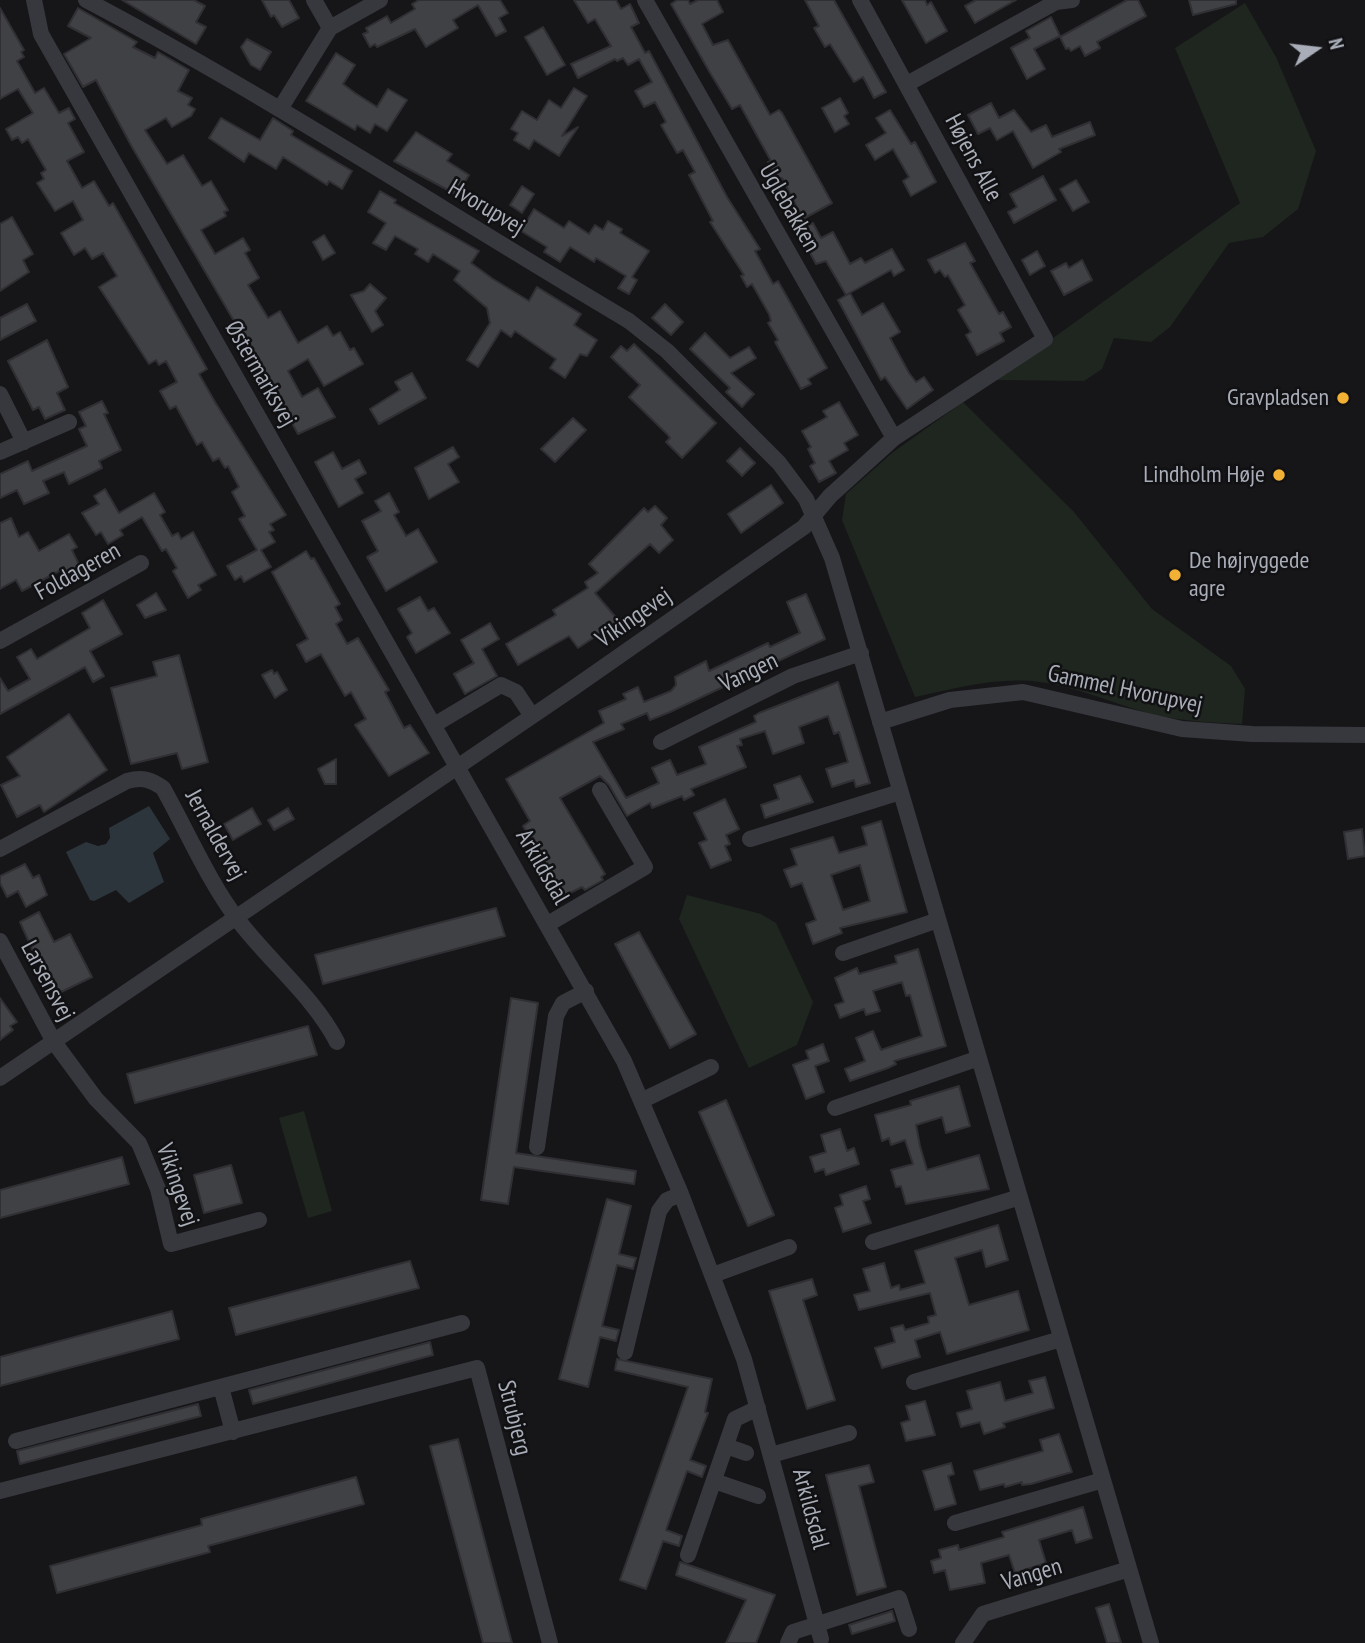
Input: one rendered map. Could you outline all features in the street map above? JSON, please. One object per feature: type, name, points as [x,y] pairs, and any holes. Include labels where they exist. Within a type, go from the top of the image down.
[{"type":"street","name":"Østermarksvej","points":[[34,0],[41,34],[457,766]]},
{"type":"street","name":"Hvorupvej","points":[[86,0],[164,41],[280,109],[629,321],[667,351],[779,463],[815,514]]},
{"type":"street","points":[[314,0],[330,28]]},
{"type":"street","points":[[280,109],[330,28],[380,0]]},
{"type":"street","name":"Uglebakken","points":[[645,0],[894,438]]},
{"type":"street","name":"Højens Alle","points":[[860,0],[1045,339]]},
{"type":"street","points":[[908,84],[1056,2],[1072,0]]},
{"type":"street","name":"Vikingevej","points":[[0,1078],[532,716],[804,527],[830,496],[894,438],[1045,339]]},
{"type":"street","points":[[0,394],[24,442]]},
{"type":"street","points":[[0,452],[69,422]]},
{"type":"street","points":[[815,514],[832,558],[861,653],[1151,1643]]},
{"type":"street","name":"Foldageren","points":[[0,641],[141,563]]},
{"type":"street","name":"Vangen","points":[[661,742],[793,676],[861,653]]},
{"type":"street","points":[[434,724],[501,685],[516,692],[532,716]]},
{"type":"street","name":"Gammel Hvorupvej","points":[[880,722],[950,700],[1023,692],[1182,729],[1252,734],[1365,736]]},
{"type":"street","name":"Arkildsdal","points":[[457,766],[624,1061],[681,1194],[744,1359],[819,1631]]},
{"type":"street","name":"Jernaldervej","points":[[0,849],[127,781],[137,778],[151,780],[163,788],[235,917]]},
{"type":"street","points":[[548,924],[645,867],[600,790]]},
{"type":"street","points":[[750,839],[900,792]]},
{"type":"street","points":[[235,917],[271,962],[325,1019],[337,1042]]},
{"type":"street","points":[[843,953],[938,920]]},
{"type":"street","name":"Larsensvej","points":[[0,942],[54,1042]]},
{"type":"street","points":[[537,1147],[556,1016],[563,1003],[586,991]]},
{"type":"street","name":"Vikingevej","points":[[54,1042],[96,1099],[139,1143],[155,1180],[171,1244],[259,1220]]},
{"type":"street","points":[[835,1108],[979,1058]]},
{"type":"street","points":[[641,1101],[711,1067]]},
{"type":"street","points":[[625,1352],[659,1211],[667,1200],[681,1194]]},
{"type":"street","points":[[873,1242],[1020,1197]]},
{"type":"street","points":[[713,1275],[789,1247]]},
{"type":"street","points":[[16,1441],[462,1323]]},
{"type":"street","points":[[914,1382],[1061,1339]]},
{"type":"street","name":"Strubjerg","points":[[0,1491],[477,1368],[550,1643]]},
{"type":"street","points":[[221,1387],[233,1432]]},
{"type":"street","points":[[688,1555],[735,1419],[758,1408]]},
{"type":"street","points":[[771,1455],[849,1433]]},
{"type":"street","points":[[726,1446],[746,1452]]},
{"type":"street","points":[[955,1523],[1103,1480]]},
{"type":"street","points":[[714,1481],[758,1496]]},
{"type":"street","name":"Vangen","points":[[963,1643],[983,1614],[1129,1569]]},
{"type":"street","points":[[788,1643],[793,1632],[819,1631],[899,1598],[909,1629]]},
{"type":"shaded area","points":[[1245,3],[1276,57],[1316,151],[1298,209],[1263,237],[1229,243],[1170,327],[1151,342],[1114,338],[1102,369],[1084,381],[995,380],[1240,203],[1175,48]]},
{"type":"shaded area","points":[[963,402],[1074,512],[1152,609],[1231,666],[1245,689],[1242,724],[1162,716],[1078,690],[1032,681],[988,683],[915,697],[842,520],[846,494],[892,453]]},
{"type":"shaded area","points":[[149,806],[170,839],[153,853],[164,882],[129,903],[116,890],[94,901],[90,900],[66,852],[86,842],[98,846],[106,844],[110,838],[109,828]]},
{"type":"shaded area","points":[[687,895],[761,914],[776,923],[813,1002],[797,1045],[749,1068],[679,919]]},
{"type":"shaded area","points":[[304,1111],[332,1211],[308,1218],[279,1118]]},
{"type":"building","points":[[122,0],[194,0],[205,6],[196,22],[206,27],[196,44]]},
{"type":"building","points":[[262,0],[289,0],[299,18],[282,27],[274,15],[271,17]]},
{"type":"building","points":[[419,0],[500,0],[508,13],[499,18],[506,31],[496,36],[478,5],[453,20],[458,28],[426,47],[415,29],[377,47],[375,44],[370,47],[363,34],[368,32],[366,28],[387,16],[391,23],[415,9],[412,4]]},
{"type":"building","points":[[574,0],[616,0],[621,9],[630,4],[639,23],[631,27],[645,53],[649,51],[727,197],[760,249],[755,251],[773,284],[778,281],[827,368],[808,379],[811,384],[801,389],[775,342],[778,340],[768,323],[771,321],[769,314],[752,284],[747,287],[741,276],[744,275],[710,222],[713,221],[689,175],[695,172],[683,150],[677,153],[661,125],[666,122],[655,102],[644,107],[635,91],[652,82],[639,59],[628,65],[623,58],[617,61],[615,59],[578,78],[571,64],[611,46],[595,19],[588,23]]},
{"type":"building","points":[[677,0],[688,0],[690,4],[698,0],[717,0],[723,12],[702,24],[713,45],[728,40],[770,115],[779,110],[782,113],[832,203],[803,219],[782,178],[777,180],[768,162],[771,161],[740,105],[732,109],[709,71],[671,4]]},
{"type":"building","points":[[805,0],[834,0],[886,92],[874,98],[863,77],[854,82],[830,44],[825,47],[814,28],[819,26]]},
{"type":"building","points":[[902,0],[925,0],[927,5],[931,2],[947,31],[926,43]]},
{"type":"building","points":[[976,0],[1016,0],[975,23],[965,6]]},
{"type":"building","points":[[1127,0],[1138,0],[1146,16],[1097,42],[1100,48],[1085,56],[1080,46],[1071,51],[1066,49],[1060,37]]},
{"type":"building","points":[[1189,0],[1236,0],[1236,4],[1193,15]]},
{"type":"building","points":[[0,8],[24,50],[21,52],[24,57],[17,61],[35,93],[44,88],[59,113],[69,108],[75,119],[68,123],[84,152],[67,161],[82,188],[94,181],[109,206],[113,203],[207,369],[199,374],[286,515],[270,524],[274,530],[269,532],[275,542],[261,550],[271,567],[244,582],[241,576],[235,580],[227,566],[257,550],[239,519],[245,516],[232,492],[239,487],[228,466],[225,468],[219,458],[213,461],[202,442],[197,445],[176,406],[170,409],[160,391],[177,382],[166,361],[159,365],[156,360],[149,364],[99,287],[117,276],[103,253],[92,259],[85,248],[74,255],[61,233],[83,220],[73,201],[55,211],[37,183],[44,179],[41,173],[46,170],[28,139],[22,143],[18,137],[12,140],[6,129],[33,113],[18,89],[0,99]]},
{"type":"building","points":[[78,8],[137,42],[133,47],[155,58],[158,52],[189,70],[178,91],[192,98],[188,105],[195,109],[191,116],[172,127],[166,118],[145,130],[167,164],[183,155],[202,186],[211,181],[228,210],[224,212],[226,216],[201,230],[215,254],[243,238],[250,250],[245,253],[259,278],[248,285],[268,318],[280,311],[298,343],[327,326],[333,336],[340,332],[350,350],[354,348],[363,364],[324,386],[308,359],[288,371],[302,397],[318,388],[335,417],[298,434],[269,382],[263,385],[254,368],[260,365],[243,336],[236,339],[228,324],[234,321],[96,80],[83,87],[64,54],[91,38],[68,26]]},
{"type":"building","points":[[1051,17],[1060,36],[1034,49],[1045,69],[1027,79],[1011,48],[1030,38],[1026,31]]},
{"type":"building","points":[[543,27],[565,65],[547,75],[525,37]]},
{"type":"building","points":[[247,39],[271,52],[260,70],[251,65],[241,47]]},
{"type":"building","points":[[336,53],[355,65],[343,84],[355,93],[377,107],[388,89],[407,100],[387,131],[375,124],[370,133],[357,125],[355,130],[306,101]]},
{"type":"building","points":[[574,88],[587,96],[562,136],[578,127],[559,156],[534,140],[529,149],[514,140],[518,133],[511,129],[522,111],[537,120],[549,100],[561,108]]},
{"type":"building","points":[[840,98],[848,113],[844,116],[849,124],[835,132],[822,108]]},
{"type":"building","points":[[991,103],[999,118],[1014,110],[1031,132],[1046,125],[1052,137],[1090,122],[1095,135],[1059,149],[1061,152],[1033,168],[1013,131],[997,140],[990,128],[978,134],[968,115]]},
{"type":"building","points":[[890,110],[911,144],[915,142],[936,182],[911,196],[903,181],[909,177],[893,149],[875,160],[866,145],[886,133],[876,118]]},
{"type":"building","points":[[221,118],[260,140],[273,118],[293,131],[291,135],[352,171],[342,189],[329,181],[327,185],[283,157],[276,169],[249,153],[244,162],[209,138]]},
{"type":"building","points":[[416,132],[452,154],[447,161],[469,175],[457,195],[394,161]]},
{"type":"building","points":[[1043,176],[1056,200],[1014,223],[1008,212],[1017,207],[1010,194]]},
{"type":"building","points":[[1076,180],[1089,202],[1073,211],[1060,189]]},
{"type":"building","points":[[522,186],[534,194],[522,213],[510,205]]},
{"type":"building","points":[[380,191],[396,200],[394,203],[479,251],[471,263],[493,279],[529,301],[537,287],[581,314],[574,325],[597,340],[587,356],[580,354],[565,378],[550,368],[556,359],[515,331],[511,337],[501,330],[478,367],[467,360],[490,323],[487,308],[454,280],[460,271],[433,254],[428,262],[415,254],[418,249],[395,236],[386,250],[373,243],[386,223],[368,212]]},
{"type":"building","points":[[534,209],[564,228],[569,221],[589,234],[595,225],[603,230],[608,221],[622,229],[620,233],[649,251],[632,277],[637,280],[629,294],[618,288],[626,276],[596,258],[594,262],[570,247],[560,262],[544,252],[547,247],[521,231]]},
{"type":"building","points":[[12,217],[33,254],[23,260],[29,272],[0,291],[0,224]]},
{"type":"building","points":[[813,223],[821,238],[833,232],[850,264],[861,258],[865,263],[892,249],[904,270],[894,276],[891,270],[846,295],[826,261],[816,264],[798,231]]},
{"type":"building","points":[[324,235],[335,253],[323,260],[313,242]]},
{"type":"building","points":[[965,243],[975,261],[970,263],[999,314],[1003,312],[1011,327],[1000,333],[1004,341],[977,355],[966,335],[971,332],[958,310],[965,305],[948,275],[945,277],[940,270],[935,273],[928,260]]},
{"type":"building","points":[[1037,251],[1045,266],[1030,275],[1022,260]]},
{"type":"building","points":[[1082,260],[1092,280],[1064,295],[1051,271],[1066,263],[1069,268]]},
{"type":"building","points":[[370,284],[386,298],[375,311],[383,325],[372,332],[351,295],[364,291]]},
{"type":"building","points":[[850,293],[862,315],[883,303],[900,332],[890,338],[909,373],[916,382],[924,377],[933,390],[907,409],[885,377],[881,380],[838,300]]},
{"type":"building","points":[[27,304],[36,321],[0,340],[0,318]]},
{"type":"building","points":[[665,304],[683,322],[671,335],[652,318]]},
{"type":"building","points":[[705,333],[730,358],[749,347],[756,358],[731,373],[754,394],[742,407],[726,392],[730,388],[690,349]]},
{"type":"building","points":[[47,340],[68,387],[57,393],[65,410],[45,419],[39,407],[33,410],[8,361]]},
{"type":"building","points":[[634,344],[716,423],[682,458],[666,442],[670,438],[667,434],[629,397],[640,385],[611,357],[621,346],[627,351]]},
{"type":"building","points":[[412,373],[426,398],[379,424],[370,409],[400,390],[395,382]]},
{"type":"building","points":[[102,401],[108,413],[104,414],[121,450],[99,461],[102,468],[69,484],[64,472],[43,481],[49,493],[24,504],[17,490],[0,498],[0,474],[28,461],[32,471],[87,446],[79,429],[86,426],[79,412]]},
{"type":"building","points":[[839,402],[858,435],[844,443],[848,450],[829,461],[836,473],[819,482],[810,466],[815,463],[808,449],[811,447],[802,431],[827,417],[823,411]]},
{"type":"building","points":[[573,418],[586,430],[555,462],[541,449]]},
{"type":"building","points":[[453,447],[459,457],[448,464],[459,482],[429,499],[415,468]]},
{"type":"building","points":[[740,448],[755,463],[742,476],[727,461]]},
{"type":"building","points":[[333,452],[342,469],[359,460],[366,473],[355,479],[363,493],[339,507],[315,462]]},
{"type":"building","points":[[771,485],[783,503],[741,533],[728,514]]},
{"type":"building","points":[[105,489],[119,513],[154,493],[165,512],[160,515],[172,536],[178,533],[181,539],[193,532],[216,575],[198,585],[201,590],[188,598],[173,571],[177,568],[166,549],[162,551],[142,517],[120,530],[123,535],[108,544],[101,532],[96,535],[82,513],[99,504],[94,496]]},
{"type":"building","points":[[389,493],[399,512],[394,515],[406,536],[418,529],[437,562],[386,591],[367,557],[378,551],[362,521],[381,511],[375,501]]},
{"type":"building","points":[[655,506],[667,518],[661,525],[673,540],[659,553],[650,544],[595,593],[619,621],[578,648],[569,636],[518,665],[506,644],[556,615],[553,610],[588,588],[585,582],[598,573],[589,564],[644,508],[648,512]]},
{"type":"building","points":[[11,518],[19,537],[28,532],[39,551],[69,534],[77,547],[72,550],[82,571],[68,580],[61,570],[22,591],[16,580],[0,589],[0,523]]},
{"type":"building","points":[[306,551],[311,559],[314,558],[340,604],[335,607],[342,620],[336,624],[347,644],[358,638],[389,690],[385,692],[404,728],[410,725],[429,753],[389,776],[355,725],[366,719],[351,692],[345,696],[321,654],[306,662],[297,645],[308,639],[272,572]]},
{"type":"building","points":[[156,593],[166,610],[145,618],[137,605]]},
{"type":"building","points":[[806,594],[825,639],[670,712],[650,720],[647,713],[621,724],[624,729],[593,742],[626,798],[659,783],[652,768],[670,760],[677,775],[706,764],[699,747],[756,722],[754,716],[759,713],[838,682],[870,783],[856,787],[854,780],[832,787],[826,769],[848,762],[839,732],[834,734],[828,716],[799,727],[804,743],[773,754],[765,731],[740,739],[742,745],[737,746],[746,767],[691,789],[694,795],[684,800],[682,796],[652,808],[650,803],[627,816],[609,785],[600,776],[560,798],[605,874],[601,877],[603,880],[585,890],[582,887],[564,896],[523,826],[530,821],[506,779],[604,723],[599,711],[626,699],[623,694],[638,687],[644,702],[671,691],[676,685],[675,677],[706,661],[709,671],[768,643],[770,647],[800,633],[787,602]]},
{"type":"building","points":[[420,597],[428,611],[434,608],[450,633],[416,653],[407,637],[412,633],[398,609]]},
{"type":"building","points":[[103,600],[122,634],[90,651],[104,676],[93,682],[85,667],[0,714],[0,678],[8,691],[30,679],[17,657],[31,649],[37,659],[90,628],[82,613]]},
{"type":"building","points":[[490,623],[499,639],[482,649],[497,676],[465,694],[454,674],[474,663],[461,640]]},
{"type":"building","points":[[179,655],[208,762],[182,769],[177,753],[131,764],[111,688],[157,676],[153,662]]},
{"type":"building","points":[[272,670],[274,674],[277,672],[287,690],[275,698],[262,675]]},
{"type":"building","points":[[69,714],[107,770],[44,812],[40,805],[17,817],[1,785],[20,776],[7,757]]},
{"type":"building","points":[[336,759],[336,784],[325,784],[318,769]]},
{"type":"building","points":[[800,776],[813,802],[765,818],[761,805],[779,799],[774,785]]},
{"type":"building","points":[[725,799],[739,829],[726,835],[730,844],[725,846],[731,860],[711,868],[699,843],[707,840],[694,813]]},
{"type":"building","points":[[252,808],[261,824],[233,840],[224,824]]},
{"type":"building","points":[[288,808],[294,819],[274,830],[268,820]]},
{"type":"building","points":[[881,821],[907,912],[840,928],[842,933],[813,944],[806,924],[816,920],[802,883],[791,887],[784,870],[797,865],[791,849],[833,837],[839,853],[867,845],[862,827]],"holes":[[[860,865],[870,901],[843,910],[831,875]]]},
{"type":"building","points":[[1362,829],[1365,856],[1348,859],[1344,832]]},
{"type":"building","points":[[25,864],[33,878],[39,875],[47,895],[26,907],[18,891],[7,897],[0,883],[0,876]]},
{"type":"building","points":[[496,908],[505,936],[323,984],[315,955]]},
{"type":"building","points":[[39,912],[54,942],[70,934],[92,977],[53,996],[20,922]]},
{"type":"building","points":[[639,932],[696,1034],[670,1048],[615,944]]},
{"type":"building","points":[[918,949],[946,1046],[894,1061],[896,1064],[888,1068],[850,1081],[845,1069],[865,1061],[856,1038],[873,1031],[881,1050],[922,1036],[910,995],[906,996],[902,982],[873,991],[880,1011],[866,1015],[864,1009],[840,1018],[835,1005],[844,1002],[835,978],[857,968],[859,974],[897,963],[895,956]]},
{"type":"building","points":[[0,998],[17,1022],[10,1026],[13,1030],[0,1040]]},
{"type":"building","points":[[511,998],[538,1003],[516,1153],[636,1171],[634,1184],[514,1167],[508,1204],[481,1200]]},
{"type":"building","points":[[308,1026],[317,1055],[135,1103],[127,1074]]},
{"type":"building","points":[[823,1044],[829,1061],[815,1066],[824,1092],[806,1099],[793,1065],[809,1059],[806,1051]]},
{"type":"building","points":[[959,1086],[970,1126],[946,1133],[942,1117],[916,1125],[920,1146],[927,1170],[979,1155],[989,1189],[906,1204],[901,1186],[896,1187],[891,1170],[913,1164],[905,1140],[891,1145],[889,1138],[882,1141],[875,1115],[911,1105],[910,1101]]},
{"type":"building","points":[[726,1100],[774,1215],[748,1226],[699,1112]]},
{"type":"building","points":[[840,1129],[847,1151],[854,1148],[859,1164],[826,1175],[824,1169],[815,1172],[810,1157],[826,1152],[821,1135]]},
{"type":"building","points":[[122,1157],[129,1184],[0,1218],[0,1190]]},
{"type":"building","points":[[231,1165],[242,1203],[204,1213],[194,1175]]},
{"type":"building","points":[[866,1186],[870,1199],[863,1201],[871,1223],[843,1232],[835,1208],[843,1205],[840,1195]]},
{"type":"building","points":[[607,1199],[631,1206],[619,1254],[636,1258],[633,1269],[617,1265],[602,1326],[619,1330],[616,1341],[600,1337],[588,1387],[559,1379]]},
{"type":"building","points":[[998,1225],[1008,1260],[986,1267],[982,1250],[955,1258],[969,1305],[1018,1291],[1029,1330],[947,1354],[940,1332],[915,1340],[920,1357],[882,1368],[875,1348],[895,1342],[891,1328],[903,1325],[905,1330],[929,1323],[928,1317],[936,1315],[930,1293],[859,1310],[854,1295],[870,1291],[863,1269],[884,1263],[891,1288],[899,1285],[900,1290],[925,1283],[915,1251]]},
{"type":"building","points":[[410,1261],[419,1288],[236,1335],[229,1308]]},
{"type":"building","points":[[812,1279],[817,1295],[803,1300],[835,1400],[807,1409],[769,1291]]},
{"type":"building","points":[[172,1311],[179,1339],[0,1386],[0,1357]]},
{"type":"building","points":[[430,1342],[433,1355],[253,1404],[249,1390]]},
{"type":"building","points":[[617,1359],[712,1379],[705,1412],[708,1413],[690,1460],[706,1466],[702,1477],[687,1471],[666,1530],[682,1536],[679,1546],[663,1541],[646,1589],[620,1580],[688,1387],[615,1370]]},
{"type":"building","points":[[1045,1377],[1054,1408],[1003,1423],[1005,1427],[984,1434],[980,1422],[961,1427],[957,1413],[972,1409],[967,1391],[1000,1382],[1005,1401],[1033,1393],[1029,1381]]},
{"type":"building","points":[[925,1401],[935,1435],[906,1441],[901,1423],[910,1420],[906,1406]]},
{"type":"building","points":[[198,1404],[201,1416],[20,1464],[17,1451]]},
{"type":"building","points":[[1059,1434],[1072,1472],[1031,1484],[1022,1485],[1022,1482],[1005,1487],[1004,1484],[980,1490],[974,1471],[1043,1451],[1040,1440]]},
{"type":"building","points":[[458,1439],[512,1643],[483,1643],[430,1446]]},
{"type":"building","points":[[951,1463],[954,1474],[948,1476],[956,1504],[935,1510],[923,1471]]},
{"type":"building","points":[[869,1465],[874,1482],[859,1486],[886,1587],[857,1595],[826,1475]]},
{"type":"building","points":[[356,1477],[364,1504],[208,1546],[210,1552],[57,1593],[50,1566],[202,1525],[201,1519]]},
{"type":"building","points":[[1083,1507],[1092,1538],[1076,1543],[1072,1530],[1039,1540],[1046,1563],[1015,1573],[1009,1555],[981,1563],[985,1583],[950,1590],[945,1570],[934,1573],[931,1561],[941,1558],[939,1550],[958,1545],[959,1550],[1004,1537],[1002,1532]]},
{"type":"building","points":[[680,1562],[775,1595],[756,1643],[726,1643],[746,1600],[676,1575]]},
{"type":"building","points":[[1109,1604],[1121,1643],[1107,1643],[1096,1608]]},
{"type":"building","points":[[892,1611],[895,1621],[852,1634],[849,1625]]},
{"type":"place","name":"Gravpladsen","points":[[1343,398]]},
{"type":"place","name":"Lindholm Høje","points":[[1279,475]]},
{"type":"place","name":"De højryggede agre","points":[[1175,575]]}]
